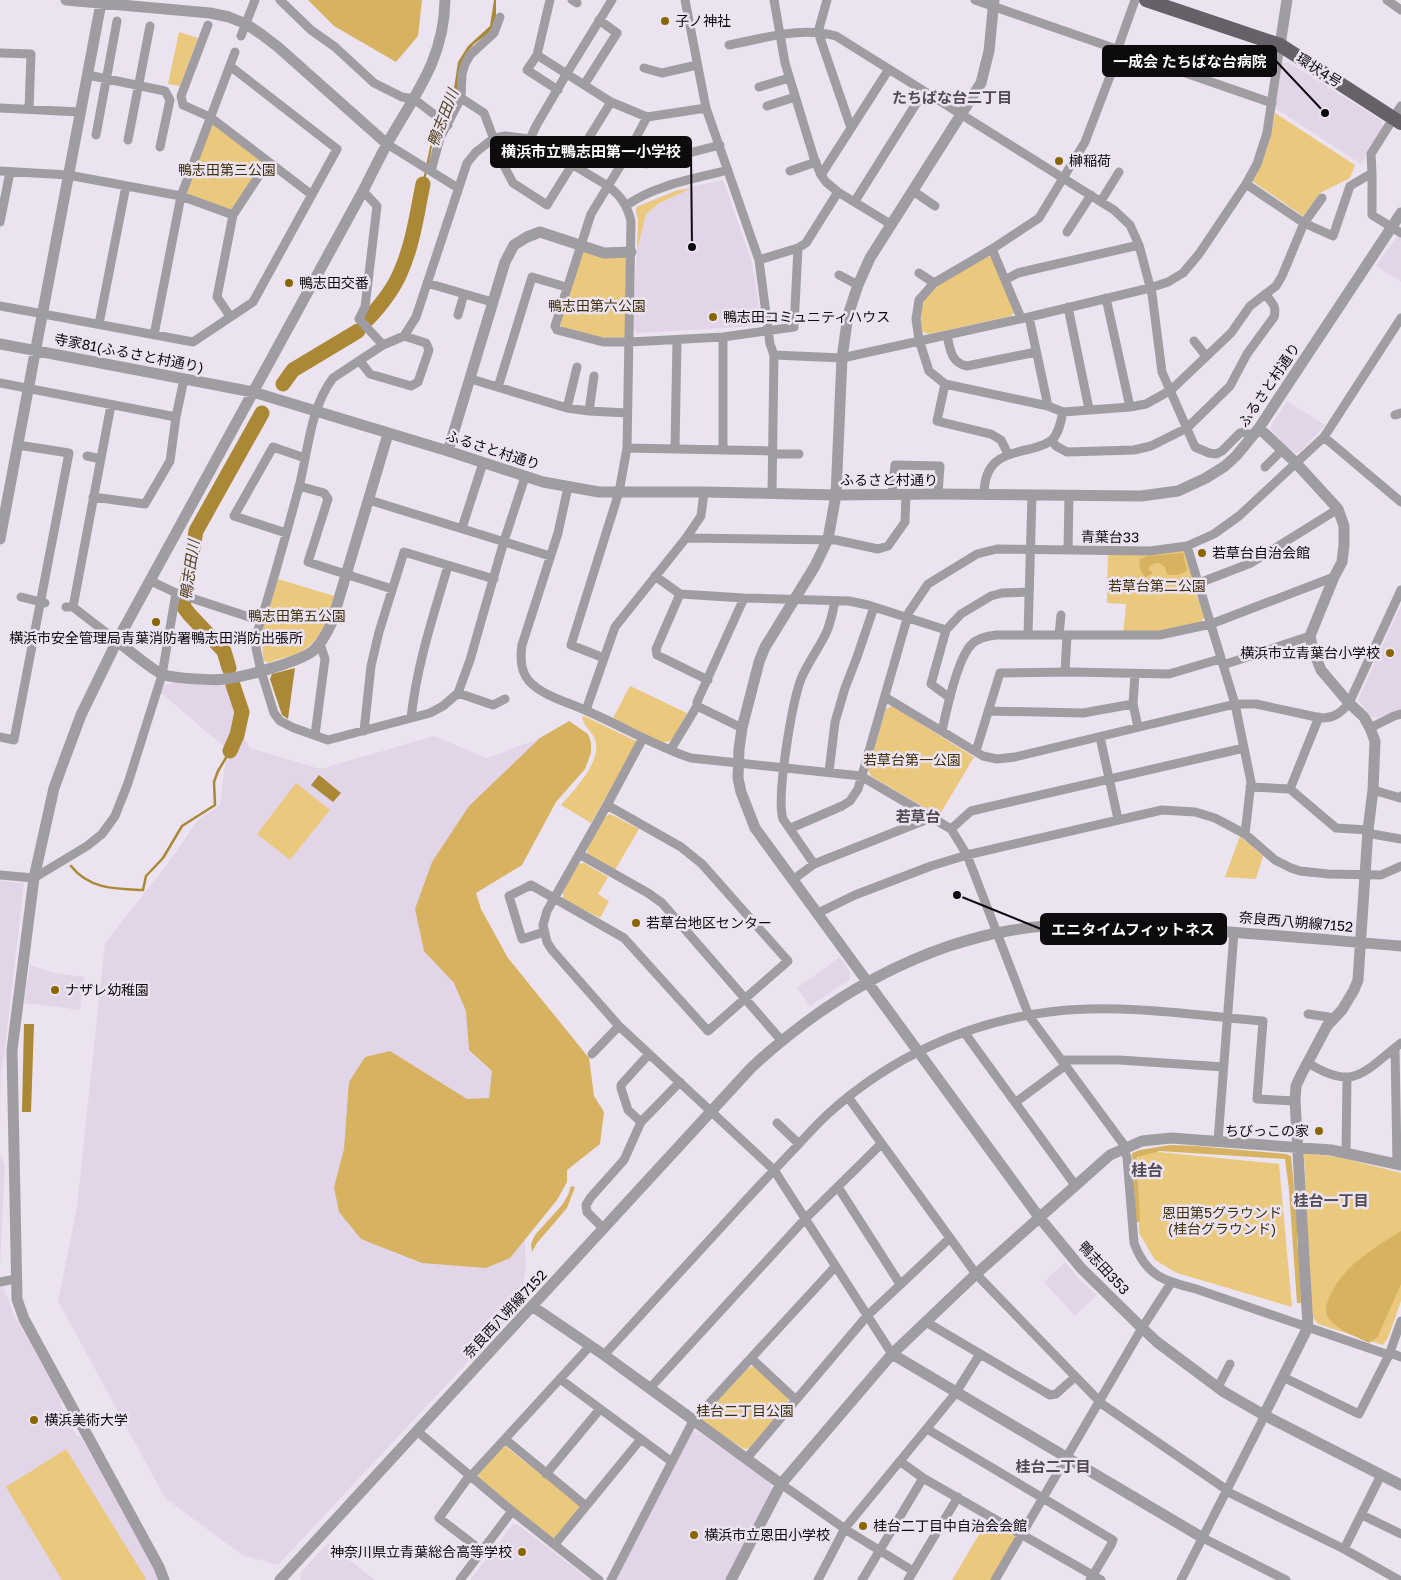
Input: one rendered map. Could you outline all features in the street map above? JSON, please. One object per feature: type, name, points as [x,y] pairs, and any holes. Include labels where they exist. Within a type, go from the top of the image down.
[{"type":"main road","name":"環状4号","points":[[1146,0],[1280,45],[1399,112]]},
{"type":"street","points":[[66,0],[210,13],[246,24],[278,47],[387,144],[458,188]]},
{"type":"street","points":[[240,36],[255,0]]},
{"type":"street","points":[[280,0],[374,83],[402,97],[414,99],[444,122]]},
{"type":"street","points":[[164,1580],[155,1558],[24,1319],[16,1299],[12,1050],[34,878],[54,788],[81,715],[117,641],[387,144],[434,62],[442,36],[445,0]]},
{"type":"street","points":[[550,0],[537,55],[527,70],[558,90]]},
{"type":"street","points":[[530,139],[567,73],[612,0]]},
{"type":"street","points":[[685,0],[706,108],[759,260],[774,355],[772,493]]},
{"type":"street","points":[[774,0],[789,78],[822,175],[826,182],[838,192],[892,225]]},
{"type":"street","points":[[827,0],[818,32],[851,128]]},
{"type":"street","points":[[975,0],[994,3],[1120,50],[1272,102]]},
{"type":"street","points":[[1134,0],[1119,45],[1120,50],[1086,142],[1038,218],[992,249],[934,283],[919,300],[916,319],[919,340],[929,371],[945,384],[1048,406],[1063,412],[1130,408],[1146,404],[1171,390],[1231,334],[1250,306],[1276,286],[1304,223],[1322,198]]},
{"type":"street","points":[[774,355],[842,358],[1025,318],[1150,288],[1168,282],[1183,273],[1199,254],[1246,184],[1257,164],[1267,133],[1287,0]]},
{"type":"street","points":[[1387,0],[1401,10]]},
{"type":"street","points":[[0,539],[1,524],[30,388],[42,313],[101,3]]},
{"type":"street","name":"鴨志田353","points":[[994,3],[989,51],[981,83],[870,258],[848,315],[842,358],[836,495],[828,540],[815,566],[794,598],[758,662],[742,728],[738,763],[741,792],[755,828],[794,879],[1039,1218],[1081,1268],[1158,1342],[1218,1387],[1264,1415],[1401,1485]]},
{"type":"street","points":[[431,171],[444,122],[461,98],[462,74],[465,64],[470,55],[494,33],[500,17]]},
{"type":"street","points":[[584,85],[617,32],[599,20]]},
{"type":"street","points":[[96,135],[117,21]]},
{"type":"street","points":[[208,25],[181,96],[183,105],[210,117],[312,195]]},
{"type":"street","points":[[128,140],[150,26]]},
{"type":"street","points":[[729,45],[800,31],[836,36],[1114,210],[1130,225],[1140,245],[1150,288],[1162,372],[1195,447],[1216,454],[1222,451],[1240,433],[1256,432],[1282,450],[1295,462],[1338,509],[1344,526],[1342,562],[1310,636],[1321,670],[1349,703],[1364,717],[1370,728],[1375,741],[1373,790],[1368,830],[1358,980],[1342,1010],[1327,1026],[1296,1086],[1295,1101],[1308,1327],[1182,1580]]},
{"type":"street","points":[[154,335],[181,196],[235,52]]},
{"type":"street","points":[[0,53],[32,54],[29,109]]},
{"type":"street","points":[[537,55],[611,102],[647,117],[706,108]]},
{"type":"street","points":[[643,68],[662,73],[697,64]]},
{"type":"street","points":[[0,306],[193,342],[253,302],[337,149],[230,66]]},
{"type":"street","points":[[822,175],[889,69]]},
{"type":"street","points":[[88,75],[165,90],[170,100],[160,147]]},
{"type":"street","points":[[760,87],[789,78]]},
{"type":"street","points":[[854,202],[924,91]]},
{"type":"street","points":[[767,106],[795,97]]},
{"type":"street","points":[[461,98],[484,113],[504,166],[513,184],[547,205],[611,102]]},
{"type":"street","points":[[0,108],[80,112]]},
{"type":"street","points":[[1396,230],[1372,215],[1371,154],[1399,112]]},
{"type":"street","points":[[647,117],[627,155],[591,214],[566,287],[555,326],[557,330],[603,342],[630,342],[723,337],[794,328],[798,248]]},
{"type":"street","points":[[526,477],[504,542],[470,660],[458,693],[443,706],[430,713],[328,740],[280,721],[274,713],[261,671],[256,648],[258,630],[299,486],[317,411],[333,378],[383,345],[404,336],[416,317],[467,163],[476,152],[494,138],[505,136],[530,139],[608,186],[618,193],[626,205],[632,221],[627,448],[619,492],[571,645],[604,658]]},
{"type":"street","points":[[627,155],[646,164],[720,145]]},
{"type":"street","points":[[230,316],[217,297],[233,215],[268,162]]},
{"type":"street","points":[[790,171],[816,162]]},
{"type":"street","points":[[626,205],[673,184],[728,170]]},
{"type":"street","points":[[0,222],[5,172],[68,175],[181,196],[233,215]]},
{"type":"street","points":[[1101,201],[1118,172]]},
{"type":"street","points":[[1246,184],[1304,223],[1332,236],[1350,186],[1372,173]]},
{"type":"street","points":[[99,324],[126,186]]},
{"type":"street","points":[[363,191],[377,206],[365,307],[359,319],[383,345]]},
{"type":"street","points":[[913,191],[935,206]]},
{"type":"street","points":[[759,260],[798,248],[806,243],[838,192]]},
{"type":"street","points":[[1066,232],[1091,195]]},
{"type":"street","name":"ふるさと村通り","points":[[253,392],[448,451],[526,477],[599,492],[1141,496],[1178,491],[1225,466],[1256,432],[1396,230],[1401,213]]},
{"type":"street","points":[[448,451],[471,379],[492,302],[505,262],[514,245],[540,232],[604,253],[631,252]]},
{"type":"street","points":[[1005,280],[1018,273],[1140,245]]},
{"type":"street","points":[[992,249],[1005,280],[1025,318],[1036,352],[1048,406]]},
{"type":"street","points":[[919,273],[934,283]]},
{"type":"street","points":[[839,275],[858,285]]},
{"type":"street","points":[[496,386],[499,384],[532,277],[566,287]]},
{"type":"street","points":[[427,283],[492,302]]},
{"type":"street","points":[[458,315],[464,294]]},
{"type":"street","points":[[1052,440],[1066,452],[1134,450],[1151,446],[1187,428],[1230,386],[1247,354],[1274,317],[1275,306],[1265,294]]},
{"type":"street","points":[[1106,298],[1130,408]]},
{"type":"street","points":[[1068,307],[1090,409]]},
{"type":"street","name":"青葉台33","points":[[791,828],[842,806],[850,801],[858,790],[909,612],[928,584],[977,554],[997,549],[1150,551],[1187,546],[1214,534],[1228,525],[1264,493],[1324,436],[1358,390],[1401,318]]},
{"type":"street","points":[[946,335],[952,357],[960,364],[967,366],[1036,352]]},
{"type":"street","points":[[360,361],[370,374],[411,386],[418,382],[429,350],[426,343],[404,336]]},
{"type":"street","points":[[723,337],[723,450]]},
{"type":"street","points":[[675,448],[677,340]]},
{"type":"street","points":[[1194,341],[1206,356]]},
{"type":"street","name":"寺家81(ふるさと村通り)","points":[[0,344],[253,392]]},
{"type":"street","points":[[567,408],[577,367]]},
{"type":"street","points":[[589,411],[594,376]]},
{"type":"street","points":[[93,497],[146,504],[170,460],[184,379]]},
{"type":"street","points":[[471,379],[567,408],[627,413]]},
{"type":"street","points":[[0,383],[176,417]]},
{"type":"street","points":[[945,384],[937,422],[991,434],[1001,440],[1008,454]]},
{"type":"street","points":[[111,405],[69,607],[162,675],[225,680],[261,671],[304,656],[320,644],[332,622],[388,434]]},
{"type":"street","points":[[984,495],[984,484],[989,470],[997,460],[1008,454],[1040,446],[1052,440],[1060,426],[1063,412]]},
{"type":"street","points":[[1324,436],[1401,502]]},
{"type":"street","points":[[0,737],[14,740],[44,602],[72,453],[18,445]]},
{"type":"street","points":[[286,533],[234,516],[273,447],[305,458]]},
{"type":"street","points":[[627,448],[675,448],[799,454]]},
{"type":"street","points":[[1264,467],[1282,450]]},
{"type":"street","points":[[87,456],[101,459]]},
{"type":"street","points":[[462,528],[483,463]]},
{"type":"street","points":[[892,494],[893,468],[895,465],[940,466],[938,494]]},
{"type":"street","points":[[299,486],[324,493],[328,499],[308,562],[392,589]]},
{"type":"street","points":[[568,487],[558,533],[522,645],[520,657],[522,668],[528,680],[536,688],[643,738],[671,749],[680,755],[691,758],[861,776],[951,829],[967,855],[1029,1016],[1124,1145],[1122,1149],[1127,1157],[1134,1243],[1139,1256],[1149,1270],[1171,1283],[1196,1289],[1389,1355],[1393,1354],[1401,1357]]},
{"type":"street","points":[[586,710],[615,627],[686,538],[701,516],[704,492]]},
{"type":"street","points":[[686,538],[836,540],[878,549],[888,546],[905,522],[906,494]]},
{"type":"street","points":[[1028,634],[1032,496]]},
{"type":"street","points":[[1068,550],[1069,496]]},
{"type":"street","points":[[369,500],[550,556]]},
{"type":"street","points":[[1199,583],[1251,563],[1338,509]]},
{"type":"street","points":[[1187,546],[1235,704],[1251,782],[1245,834]]},
{"type":"street","points":[[364,731],[371,666],[379,632],[404,552],[494,579]]},
{"type":"street","points":[[411,718],[420,662],[448,566]]},
{"type":"street","points":[[655,576],[680,594],[849,602],[874,607],[946,630]]},
{"type":"street","points":[[942,731],[950,698],[964,656],[972,644],[982,637],[996,634],[1156,636],[1211,624],[1334,577]]},
{"type":"street","points":[[151,581],[182,595],[261,621]]},
{"type":"street","points":[[885,697],[984,756],[996,759],[1015,757],[1235,704],[1256,704],[1328,718],[1336,715],[1349,703],[1401,590]]},
{"type":"street","points":[[950,698],[931,684],[946,630],[961,614],[991,596],[1002,593],[1029,592]]},
{"type":"street","points":[[680,594],[656,648],[657,655],[708,680]]},
{"type":"street","points":[[0,875],[34,878],[87,846],[102,834],[115,816],[128,783],[162,675],[182,595]]},
{"type":"street","points":[[21,597],[44,602]]},
{"type":"street","points":[[671,749],[697,706],[697,702],[744,598]]},
{"type":"street","points":[[814,864],[783,819],[781,811],[784,768],[792,712],[802,678],[827,631],[835,601]]},
{"type":"street","points":[[829,772],[835,722],[874,607]]},
{"type":"street","points":[[1061,615],[1065,672]]},
{"type":"street","points":[[976,751],[1000,673],[1168,674],[1222,662],[1310,636]]},
{"type":"street","points":[[315,735],[325,659],[320,644]]},
{"type":"street","points":[[1135,674],[1133,704],[1138,727]]},
{"type":"street","points":[[458,693],[493,705],[505,699]]},
{"type":"street","points":[[988,712],[1083,713],[1133,704]]},
{"type":"street","points":[[697,706],[742,728]]},
{"type":"street","points":[[1370,728],[1401,714]]},
{"type":"street","points":[[1290,789],[1319,717]]},
{"type":"street","points":[[1100,737],[1118,819]]},
{"type":"street","points":[[643,738],[547,911],[543,925],[552,950],[619,1026],[774,1170],[892,1354],[1203,1538],[1286,1580]]},
{"type":"street","points":[[951,829],[971,810],[1244,748]]},
{"type":"street","points":[[1250,787],[1290,789],[1336,828],[1368,830],[1372,834],[1401,839]]},
{"type":"street","points":[[1373,790],[1400,798],[1401,796]]},
{"type":"street","points":[[544,932],[522,939],[509,896],[531,885],[624,938],[708,1031],[788,961],[702,864],[681,847],[607,805]]},
{"type":"street","points":[[818,913],[891,880],[967,855],[1162,810],[1196,812],[1215,818],[1245,834],[1275,860],[1300,871],[1381,876],[1401,866]]},
{"type":"street","points":[[794,879],[814,864],[933,818]]},
{"type":"street","points":[[579,854],[662,903],[781,1040]]},
{"type":"street","name":"奈良西八朔線7152","points":[[281,1580],[751,1068],[781,1040],[867,981],[931,952],[996,933],[1024,928],[1089,924],[1234,932],[1401,946]]},
{"type":"street","points":[[1218,1141],[1234,932]]},
{"type":"street","points":[[604,1355],[827,1114],[880,1074],[918,1051],[982,1025],[1056,1011],[1120,1009],[1263,1021],[1257,1098],[1295,1101]]},
{"type":"street","points":[[1308,1014],[1335,1018]]},
{"type":"street","points":[[592,1054],[619,1026]]},
{"type":"street","points":[[964,1032],[1076,1185]]},
{"type":"street","points":[[1308,1063],[1326,1074],[1347,1079],[1363,1072],[1398,1046]]},
{"type":"street","points":[[731,1580],[781,1484],[892,1354],[976,1274],[1039,1218],[1044,1216],[1110,1155],[1142,1141],[1171,1138],[1346,1152],[1399,1164],[1398,1046]]},
{"type":"street","points":[[641,1122],[628,1110],[621,1085],[649,1054]]},
{"type":"street","points":[[1016,1102],[1064,1062],[1119,1060],[1224,1068]]},
{"type":"street","points":[[1346,1152],[1347,1079]]},
{"type":"street","points":[[604,1229],[587,1212],[586,1206],[591,1197],[624,1160],[641,1122],[680,1082]]},
{"type":"street","points":[[848,1097],[976,1274],[1100,1402],[1230,1493],[1344,1549],[1399,1580]]},
{"type":"street","points":[[777,1122],[799,1144]]},
{"type":"street","points":[[650,1388],[805,1219],[881,1144]]},
{"type":"street","points":[[838,1187],[900,1284]]},
{"type":"street","points":[[746,1460],[867,1316],[950,1238]]},
{"type":"street","points":[[611,1580],[693,1421],[835,1267]]},
{"type":"street","points":[[0,1282],[15,1280]]},
{"type":"street","points":[[995,1580],[1142,1328],[1171,1283]]},
{"type":"street","points":[[532,1306],[650,1388],[746,1460],[845,1528],[913,1571]]},
{"type":"street","points":[[1283,1377],[1359,1414],[1389,1355],[1401,1321]]},
{"type":"street","points":[[926,1322],[1050,1394],[1056,1394],[1075,1376]]},
{"type":"street","points":[[482,1551],[439,1518],[470,1476],[590,1346]]},
{"type":"street","points":[[818,1580],[845,1528],[956,1393],[980,1354]]},
{"type":"street","points":[[751,1358],[796,1400]]},
{"type":"street","points":[[1218,1387],[1230,1364]]},
{"type":"street","points":[[560,1379],[672,1462]]},
{"type":"street","points":[[546,1474],[600,1409]]},
{"type":"street","points":[[901,1462],[923,1478],[1095,1578],[1112,1540],[928,1429]]},
{"type":"street","points":[[417,1430],[512,1511],[599,1580]]},
{"type":"street","points":[[505,1439],[586,1506]]},
{"type":"street","points":[[555,1544],[641,1439]]},
{"type":"street","points":[[1344,1549],[1381,1475]]},
{"type":"street","points":[[862,1580],[923,1478]]},
{"type":"street","points":[[908,1580],[958,1497]]},
{"type":"street","points":[[460,1580],[512,1511]]},
{"type":"street","points":[[1362,1515],[1401,1534]]},
{"type":"shaded area","points":[[308,0],[422,0],[418,36],[396,62],[334,26]]},
{"type":"shaded area","points":[[1288,62],[1382,121],[1383,127],[1361,164],[1275,108],[1281,63]]},
{"type":"shaded area","points":[[723,180],[751,259],[762,323],[757,326],[637,333],[632,328],[638,235],[638,220],[635,210],[637,206],[677,190]]},
{"type":"shaded area","points":[[1398,235],[1401,237],[1401,282],[1376,266]]},
{"type":"shaded area","points":[[1287,401],[1325,425],[1301,451],[1296,453],[1286,446],[1271,429]]},
{"type":"shaded area","points":[[1183,553],[1187,570],[1182,573],[1175,575],[1167,574],[1165,567],[1159,563],[1149,567],[1148,569],[1153,573],[1148,576],[1145,577],[1141,571],[1140,559],[1148,556]]},
{"type":"shaded area","name":"横浜市立青葉台小学校","points":[[1401,605],[1401,711],[1397,710],[1377,718],[1372,717],[1358,700]]},
{"type":"shaded area","points":[[179,681],[214,686],[230,685],[238,712],[237,725],[250,748],[320,769],[434,736],[487,758],[570,727],[428,893],[513,1024],[526,1267],[519,1307],[278,1565],[242,1555],[165,1498],[58,1301],[77,1206],[105,943],[168,863],[198,820],[220,805],[227,749],[161,693],[163,686]]},
{"type":"shaded area","points":[[569,721],[588,734],[591,742],[591,753],[585,769],[556,802],[522,865],[476,893],[481,909],[508,958],[589,1058],[594,1096],[604,1112],[600,1144],[567,1170],[567,1182],[557,1200],[510,1258],[486,1268],[422,1263],[361,1239],[339,1212],[334,1187],[344,1149],[349,1082],[365,1057],[390,1051],[467,1099],[489,1098],[492,1071],[469,1050],[466,1011],[454,983],[424,951],[415,909],[432,862],[469,806],[540,738]]},
{"type":"shaded area","points":[[0,881],[24,883],[4,1057],[1,1069],[0,1127]]},
{"type":"shaded area","points":[[840,957],[850,972],[850,979],[810,1006],[797,988]]},
{"type":"shaded area","name":"ナザレ幼稚園","points":[[30,965],[54,973],[85,977],[80,1010],[24,1003]]},
{"type":"shaded area","points":[[1170,1145],[1286,1154],[1291,1156],[1297,1216],[1301,1303],[1297,1303],[1285,1159],[1160,1151],[1137,1157],[1140,1221],[1136,1223],[1132,1153]]},
{"type":"shaded area","points":[[0,1153],[5,1165],[0,1268]]},
{"type":"shaded area","points":[[571,1186],[575,1187],[567,1208],[537,1243],[532,1252],[531,1244],[535,1235],[562,1205]]},
{"type":"shaded area","points":[[1401,1231],[1401,1284],[1377,1338],[1369,1343],[1342,1330],[1333,1323],[1326,1314],[1327,1303],[1335,1287],[1350,1267]]},
{"type":"shaded area","points":[[1065,1262],[1081,1281],[1097,1295],[1075,1316],[1044,1282]]},
{"type":"shaded area","name":"横浜美術大学","points":[[3,1286],[14,1315],[61,1398],[60,1404],[77,1436],[81,1437],[157,1574],[158,1580],[0,1580],[0,1287]]},
{"type":"shaded area","name":"横浜市立恩田小学校","points":[[697,1431],[771,1483],[772,1490],[726,1580],[615,1580],[692,1432]]},
{"type":"shaded area","name":"神奈川県立青葉総合高等学校","points":[[513,1524],[517,1524],[590,1580],[470,1580]]},
{"type":"shaded area","points":[[328,1543],[375,1580],[301,1580],[300,1573]]},
{"type":"green space","points":[[179,32],[198,38],[180,86],[168,84]]},
{"type":"green space","points":[[1275,113],[1355,165],[1350,178],[1320,193],[1303,216],[1252,181],[1267,148]]},
{"type":"green space","name":"鴨志田第三公園","points":[[212,123],[268,162],[233,215],[184,198]]},
{"type":"green space","points":[[690,189],[659,203],[646,214],[637,251],[637,207],[678,190]]},
{"type":"green space","name":"鴨志田第六公園","points":[[583,249],[630,257],[625,337],[597,338],[562,328],[559,323]]},
{"type":"green space","points":[[986,256],[992,257],[1015,311],[1011,316],[929,334],[923,332],[920,321],[922,308],[924,300],[931,290]]},
{"type":"green space","name":"若草台第二公園","points":[[1187,546],[1193,587],[1205,616],[1201,622],[1178,629],[1123,636],[1126,604],[1107,603],[1108,551]]},
{"type":"green space","name":"鴨志田第五公園","points":[[278,579],[334,596],[325,623],[316,639],[303,651],[268,663],[263,660],[262,632]]},
{"type":"green space","points":[[630,686],[687,713],[672,740],[663,743],[613,718]]},
{"type":"green space","name":"若草台第一公園","points":[[892,706],[974,757],[939,816],[871,776],[868,770],[886,709]]},
{"type":"green space","points":[[584,716],[638,742],[591,823],[561,805],[580,783],[592,764],[595,755],[594,737],[584,723],[582,717]]},
{"type":"green space","points":[[296,783],[330,810],[290,860],[257,834]]},
{"type":"green space","points":[[610,814],[639,829],[615,870],[587,854],[588,848],[605,817]]},
{"type":"green space","points":[[1240,836],[1263,856],[1256,879],[1225,877]]},
{"type":"green space","points":[[584,863],[608,877],[598,894],[609,901],[600,918],[563,899],[563,892],[578,864]]},
{"type":"green space","name":"恩田第5グラウンド (桂台グラウンド)","points":[[1148,1151],[1279,1164],[1292,1307],[1177,1273],[1155,1260],[1139,1233],[1138,1155]]},
{"type":"green space","points":[[1304,1153],[1338,1157],[1401,1173],[1401,1301],[1388,1338],[1383,1345],[1318,1324],[1311,1315]]},
{"type":"green space","name":"桂台二丁目公園","points":[[754,1366],[788,1398],[788,1404],[750,1448],[744,1449],[704,1423],[700,1418],[748,1368]]},
{"type":"green space","points":[[504,1445],[582,1507],[555,1540],[475,1477]]},
{"type":"green space","points":[[66,1449],[145,1580],[62,1580],[6,1487]]},
{"type":"green space","points":[[990,1516],[1022,1534],[995,1580],[952,1580]]},
{"type":"water","points":[[494,0],[496,0],[496,18],[491,31],[474,44],[466,54],[456,95],[445,121],[433,142],[420,205],[418,204],[431,142],[453,95],[458,62],[468,46],[490,26]]},
{"type":"water","points":[[295,668],[288,719],[282,715],[270,679],[272,674]]},
{"type":"water","points":[[319,775],[341,793],[333,802],[311,785]]},
{"type":"water","points":[[24,1024],[34,1024],[31,1112],[22,1112]]},
{"type":"waterway","name":"鴨志田川","points":[[368,319],[391,291],[401,271],[412,239],[423,184]]},
{"type":"waterway","name":"鴨志田川","points":[[283,384],[293,370],[358,331]]},
{"type":"waterway","name":"鴨志田川","points":[[229,668],[224,651],[183,606],[196,531],[262,413]]},
{"type":"waterway","name":"鴨志田川","points":[[230,751],[237,735],[242,712],[233,685]]},
{"type":"waterway","points":[[71,866],[78,874],[94,883],[113,888],[143,890],[146,876],[163,858],[182,826],[215,805],[214,782],[230,751]]},
{"type":"place","name":"子ノ神社","points":[[665,21]]},
{"type":"place","name":"一成会 たちばな台病院","points":[[1325,113]]},
{"type":"place","name":"榊稲荷","points":[[1059,161]]},
{"type":"place","name":"横浜市立鴨志田第一小学校","points":[[692,247]]},
{"type":"place","name":"鴨志田交番","points":[[289,283]]},
{"type":"place","name":"鴨志田コミュニティハウス","points":[[713,317]]},
{"type":"place","name":"若草台自治会館","points":[[1202,553]]},
{"type":"place","name":"横浜市安全管理局青葉消防署鴨志田消防出張所","points":[[156,622]]},
{"type":"place","name":"横浜市立青葉台小学校","points":[[1390,653]]},
{"type":"place","name":"エニタイムフィットネス","points":[[957,895]]},
{"type":"place","name":"若草台地区センター","points":[[636,923]]},
{"type":"place","name":"ナザレ幼稚園","points":[[55,990]]},
{"type":"place","name":"ちびっこの家","points":[[1319,1131]]},
{"type":"place","name":"横浜美術大学","points":[[34,1420]]},
{"type":"place","name":"桂台二丁目中自治会会館","points":[[863,1526]]},
{"type":"place","name":"横浜市立恩田小学校","points":[[694,1535]]},
{"type":"place","name":"神奈川県立青葉総合高等学校","points":[[522,1552]]},
{"type":"district","name":"たちばな台二丁目","points":[[952,98]]},
{"type":"district","name":"若草台","points":[[918,817]]},
{"type":"district","name":"桂台","points":[[1147,1170]]},
{"type":"district","name":"桂台一丁目","points":[[1331,1201]]},
{"type":"district","name":"桂台二丁目","points":[[1053,1467]]}]
